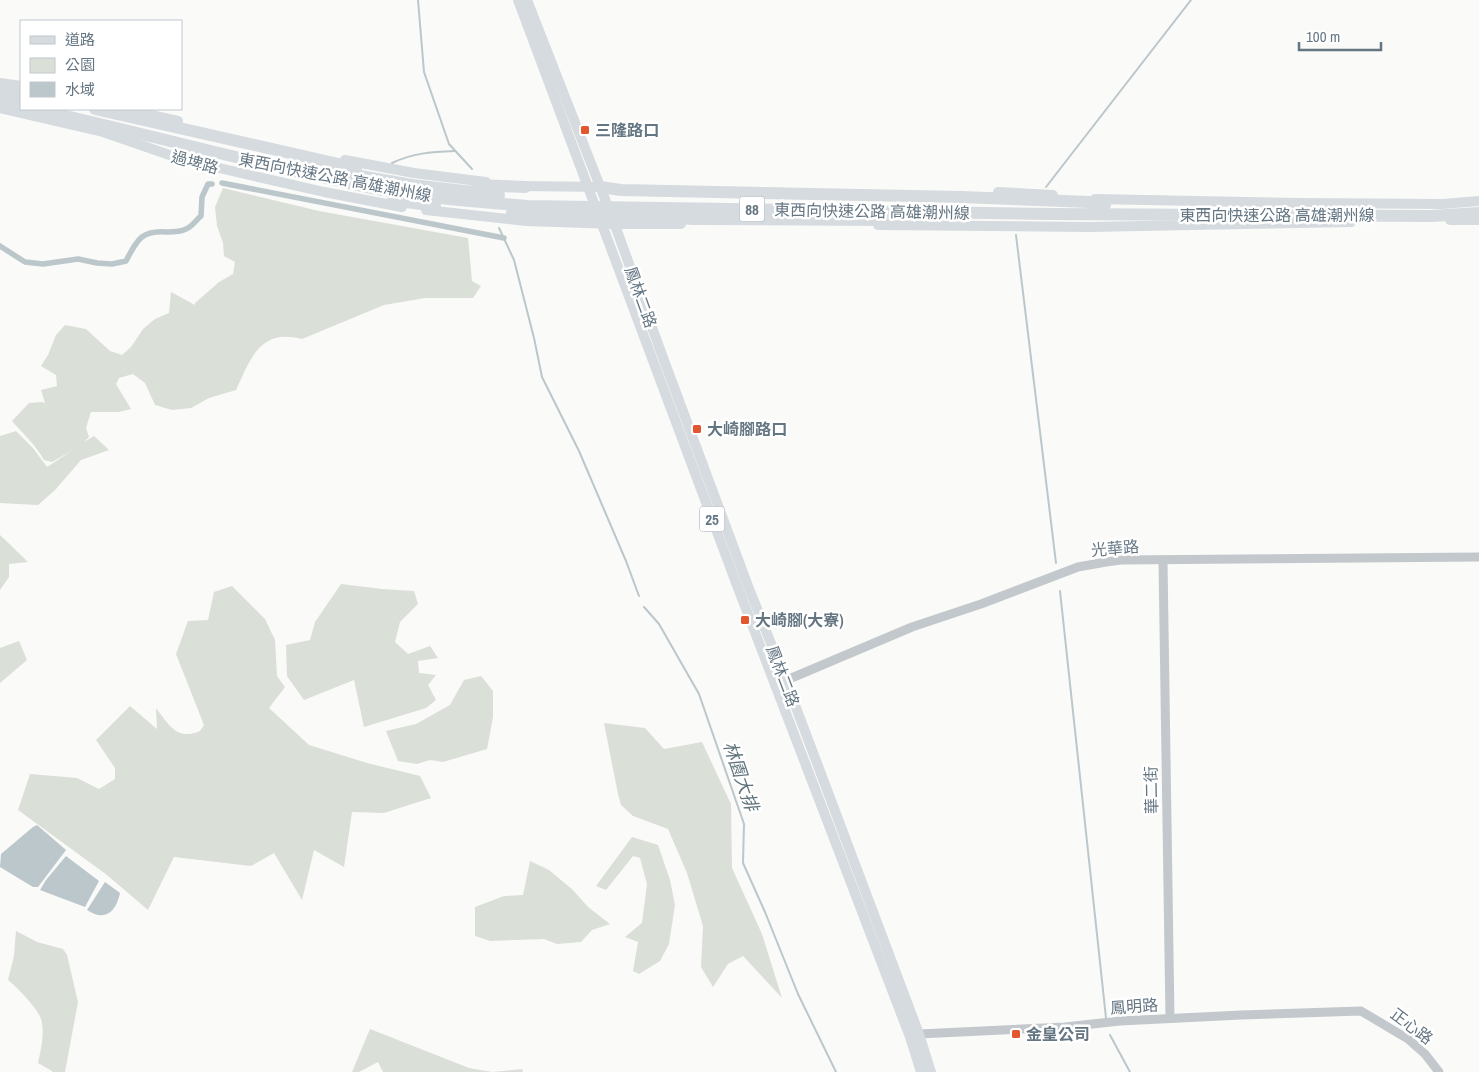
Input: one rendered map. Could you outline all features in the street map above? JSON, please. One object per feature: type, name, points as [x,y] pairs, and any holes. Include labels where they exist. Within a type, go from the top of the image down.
[{"type":"highway","points":[[0,91],[20,95]]},
{"type":"highway","points":[[0,101],[20,106]]},
{"type":"highway","name":"東西向快速公路 高雄潮州線","points":[[41,110],[105,124],[242,159],[372,188],[526,206],[1431,216],[1479,213]]},
{"type":"highway","name":"東西向快速公路 高雄潮州線","points":[[75,110],[328,170],[383,180],[526,198],[1431,209],[1479,206]]},
{"type":"highway","points":[[98,110],[330,163],[472,185],[525,187]]},
{"type":"highway","points":[[105,124],[117,130],[241,167],[372,196],[419,204],[512,213],[607,220],[1034,219],[1167,217],[1182,214]]},
{"type":"highway","points":[[594,187],[621,190],[962,196],[1105,205]]},
{"type":"main road","name":"鳳林二路","points":[[518,0],[607,220],[786,681],[914,1035],[922,1072]]},
{"type":"main road","name":"鳳林二路","points":[[527,0],[594,187]]},
{"type":"main road","points":[[0,83],[20,86]]},
{"type":"main road","name":"過埤路","points":[[0,108],[104,132],[184,160],[371,202],[526,221],[607,220],[1089,227],[1479,220]]},
{"type":"main road","points":[[128,110],[332,157],[414,173],[525,187],[631,186],[1029,193],[1108,200],[1433,204],[1479,201]]},
{"type":"main road","name":"鳳林二路","points":[[607,220],[652,359],[775,685],[914,1035],[931,1072]]},
{"type":"street","name":"光華路","points":[[775,685],[912,627],[981,604],[1078,567],[1100,562],[1121,560],[1479,558]]},
{"type":"street","name":"華二街","points":[[1163,561],[1170,1018]]},
{"type":"street","name":"鳳明路","points":[[914,1035],[1065,1027],[1170,1018],[1361,1011]]},
{"type":"street","name":"正心路","points":[[1361,1011],[1408,1038],[1426,1054],[1439,1072]]},
{"type":"green space","points":[[223,188],[319,211],[468,238],[472,281],[481,286],[473,298],[425,298],[384,305],[302,339],[276,338],[259,348],[252,357],[236,390],[209,398],[191,408],[172,410],[155,405],[145,383],[133,374],[119,378],[116,384],[131,409],[119,412],[91,412],[86,428],[89,437],[84,442],[94,436],[109,450],[81,460],[56,489],[38,505],[0,503],[0,436],[16,431],[33,448],[47,467],[73,450],[52,462],[44,460],[33,444],[12,421],[29,403],[45,403],[41,390],[57,386],[56,375],[41,366],[48,355],[56,335],[65,325],[86,329],[110,351],[122,355],[131,347],[143,329],[155,319],[169,313],[171,292],[195,305],[219,282],[233,274],[235,262],[224,256],[223,243],[217,226],[215,207]]},
{"type":"green space","points":[[0,535],[28,562],[9,564],[9,577],[0,590]]},
{"type":"green space","points":[[341,584],[414,591],[418,604],[400,622],[395,642],[408,654],[430,646],[438,658],[418,661],[419,673],[436,675],[428,685],[436,700],[426,708],[364,727],[354,680],[304,700],[287,676],[286,645],[310,640],[315,622]]},
{"type":"green space","points":[[232,586],[265,619],[275,640],[277,676],[285,687],[269,708],[309,745],[367,763],[420,776],[431,798],[384,813],[352,812],[344,867],[314,850],[302,900],[274,853],[251,866],[174,857],[148,910],[107,875],[18,810],[30,774],[77,778],[99,789],[115,779],[115,768],[96,740],[130,706],[157,729],[156,708],[174,730],[179,733],[192,734],[200,731],[204,725],[176,654],[188,621],[208,620],[214,592]]},
{"type":"green space","points":[[19,641],[27,660],[0,683],[0,648]]},
{"type":"green space","points":[[481,676],[493,691],[493,717],[487,749],[443,762],[430,760],[417,764],[398,761],[386,731],[416,724],[450,705],[464,680]]},
{"type":"green space","points":[[604,723],[645,728],[664,749],[702,742],[731,804],[732,868],[762,934],[782,998],[743,956],[728,964],[713,987],[701,967],[703,926],[687,873],[668,829],[633,816],[621,805]]},
{"type":"green space","points":[[632,837],[658,845],[670,880],[675,905],[669,944],[660,961],[639,974],[633,971],[638,942],[625,937],[642,923],[647,884],[640,858],[633,856],[606,890],[596,886]]},
{"type":"green space","points":[[530,861],[549,870],[573,890],[588,907],[610,924],[592,930],[581,942],[557,944],[544,939],[490,941],[475,936],[475,907],[504,896],[523,895]]},
{"type":"green space","points":[[16,931],[37,942],[63,949],[67,955],[78,1002],[65,1072],[52,1072],[38,1063],[43,1036],[41,1019],[32,1004],[8,980],[14,956]]},
{"type":"green space","points":[[370,1029],[469,1068],[492,1072],[383,1072],[378,1062],[359,1072],[352,1072]]},
{"type":"green space","points":[[522,1069],[523,1072],[492,1072]]},
{"type":"water","points":[[37,825],[66,850],[38,887],[33,887],[0,867],[1,854]]},
{"type":"water","points":[[66,856],[99,881],[85,907],[40,890]]},
{"type":"water","points":[[105,882],[120,893],[113,910],[104,915],[99,915],[87,910]]},
{"type":"waterway","points":[[418,0],[424,72],[449,144],[472,169]]},
{"type":"waterway","points":[[1046,187],[1191,0]]},
{"type":"waterway","points":[[392,163],[422,154],[455,151]]},
{"type":"waterway","points":[[222,183],[504,238]]},
{"type":"waterway","points":[[0,246],[25,262],[43,264],[78,259],[112,264],[126,261],[133,247],[146,235],[158,232],[179,231],[192,225],[201,216],[202,197],[208,184],[212,184]]},
{"type":"waterway","points":[[499,228],[514,260],[542,377],[579,451],[639,596]]},
{"type":"waterway","points":[[1016,235],[1056,563]]},
{"type":"waterway","points":[[1060,591],[1106,1018]]},
{"type":"waterway","name":"林園大排","points":[[644,607],[659,624],[699,694],[744,824],[743,863],[798,994],[836,1072]]},
{"type":"waterway","points":[[1110,1035],[1130,1072]]},
{"type":"place","name":"三隆路口","points":[[585,130]]},
{"type":"place","name":"大崎腳路口","points":[[697,429]]},
{"type":"place","name":"大崎腳(大寮)","points":[[745,620]]},
{"type":"place","name":"金皇公司","points":[[1016,1034]]}]
